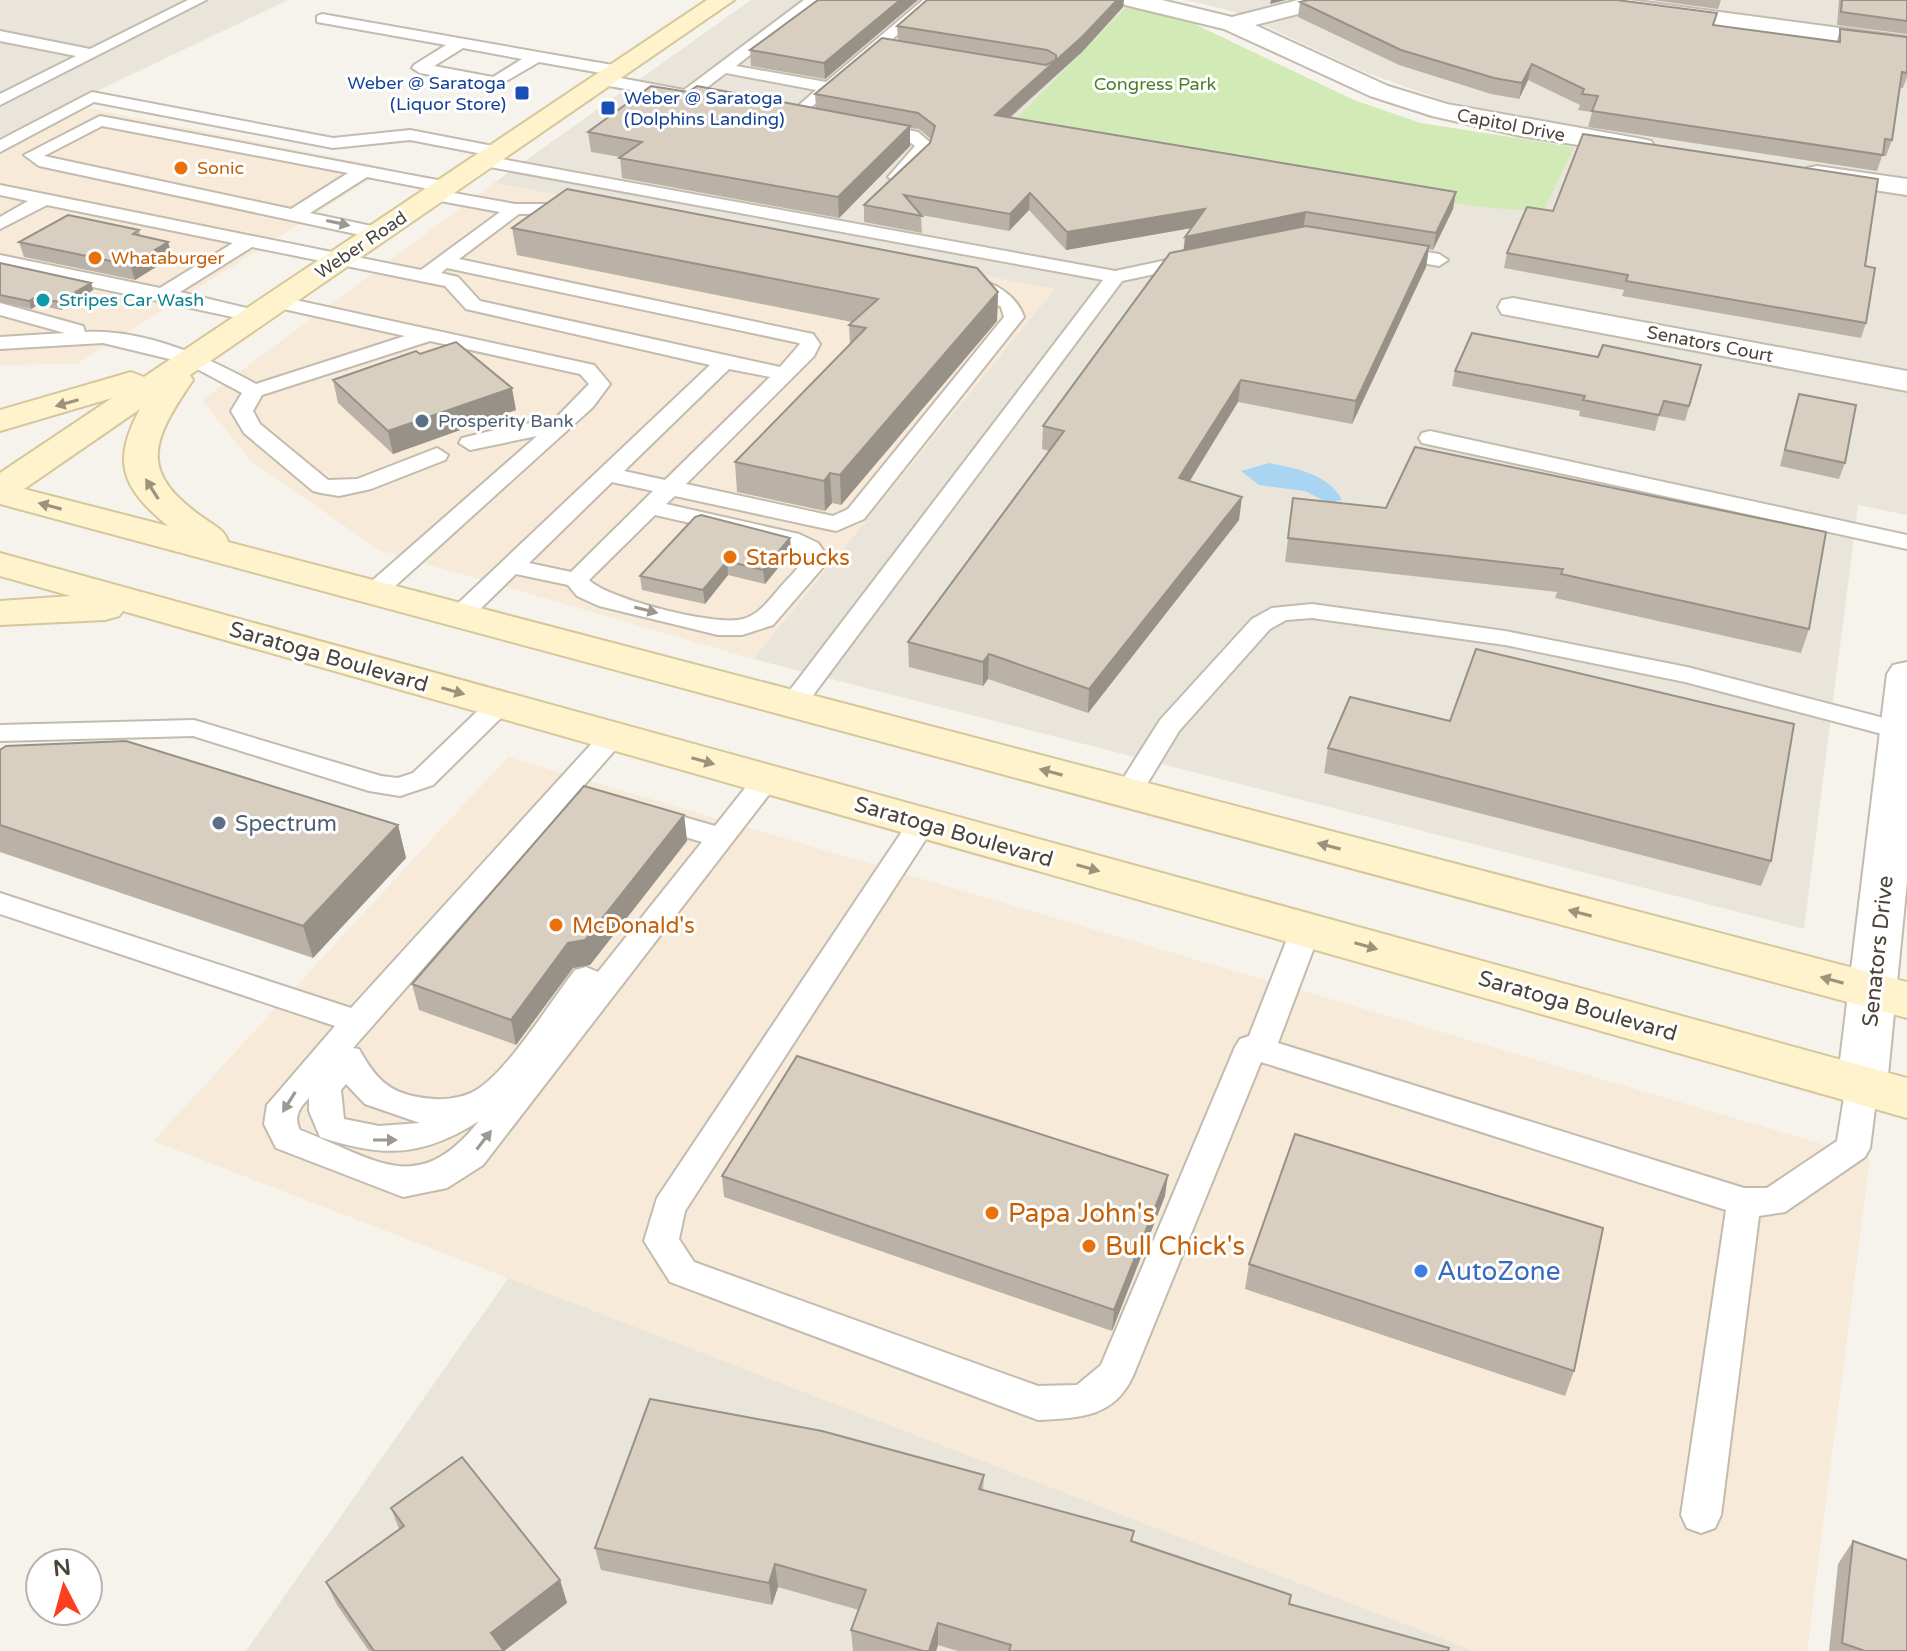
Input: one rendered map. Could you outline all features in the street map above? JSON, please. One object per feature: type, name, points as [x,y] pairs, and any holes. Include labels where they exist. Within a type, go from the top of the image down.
[{"type":"main road","name":"Weber Road","points":[[0,491],[722,0]]},
{"type":"main road","points":[[0,421],[101,393],[193,358]]},
{"type":"main road","points":[[193,358],[155,410],[140,439],[138,461],[150,492],[180,520],[233,555]]},
{"type":"main road","points":[[0,491],[1890,996]]},
{"type":"main road","name":"Saratoga Boulevard","points":[[0,564],[1907,1098]]},
{"type":"main road","points":[[0,613],[75,607],[168,611]]},
{"type":"street","name":"Capitol Drive","points":[[1133,0],[1232,24],[1379,91],[1441,111],[1521,128],[1660,150]]},
{"type":"street","points":[[1232,24],[1325,0]]},
{"type":"street","points":[[1577,0],[1907,44]]},
{"type":"street","points":[[1773,26],[1780,0]]},
{"type":"street","points":[[1799,171],[1907,187]]},
{"type":"street","name":"Senators Court","points":[[1513,307],[1907,381]]},
{"type":"street","name":"Senators Drive","points":[[1862,1085],[1890,996],[1907,674]]},
{"type":"lane","points":[[0,100],[199,0]]},
{"type":"lane","points":[[687,95],[813,0]]},
{"type":"lane","points":[[825,120],[788,114],[886,46],[932,0]]},
{"type":"lane","points":[[322,19],[537,56],[718,101]]},
{"type":"lane","points":[[0,36],[92,54]]},
{"type":"lane","points":[[461,43],[420,68],[496,82],[537,56]]},
{"type":"lane","points":[[723,68],[829,87]]},
{"type":"lane","points":[[0,147],[92,97],[333,143],[410,135],[492,156],[850,222],[1115,277],[1216,256]]},
{"type":"lane","points":[[379,233],[39,161],[33,155],[100,121],[366,170],[515,209],[570,207],[600,213]]},
{"type":"lane","points":[[854,126],[912,136],[924,145],[922,153],[888,185]]},
{"type":"lane","points":[[66,137],[63,152],[73,158],[270,200],[296,214]]},
{"type":"lane","points":[[296,214],[366,170]]},
{"type":"lane","points":[[0,190],[451,281],[473,305],[785,374]]},
{"type":"lane","points":[[0,224],[45,199]]},
{"type":"lane","points":[[425,276],[515,209]]},
{"type":"lane","points":[[166,293],[248,241]]},
{"type":"lane","points":[[1364,248],[1439,260]]},
{"type":"lane","points":[[0,261],[127,290],[166,293],[429,335],[587,369],[600,384],[586,403],[374,592]]},
{"type":"lane","points":[[444,262],[806,338],[810,344],[807,352],[576,580]]},
{"type":"lane","points":[[793,704],[1115,277]]},
{"type":"lane","points":[[607,474],[836,524],[856,514],[1014,317],[1010,304],[987,289],[940,280]]},
{"type":"lane","points":[[0,309],[193,358],[254,391]]},
{"type":"lane","points":[[429,335],[254,391],[242,411],[252,428],[321,486],[339,489],[363,484],[437,455]]},
{"type":"lane","points":[[0,343],[103,337]]},
{"type":"lane","points":[[460,615],[725,362]]},
{"type":"lane","points":[[470,443],[519,430],[558,428]]},
{"type":"lane","points":[[1430,438],[1907,542]]},
{"type":"lane","points":[[511,566],[576,580],[586,591],[608,601],[718,628],[742,628],[764,620],[812,566],[815,556],[810,548],[791,539],[651,507]]},
{"type":"lane","points":[[1128,793],[1169,726],[1261,624],[1281,613],[1312,611],[1505,638],[1687,675],[1903,741]]},
{"type":"lane","points":[[0,733],[194,728],[379,785],[400,787],[423,779],[500,704]]},
{"type":"lane","points":[[614,735],[578,795],[541,842],[325,1087],[325,1111],[332,1128],[371,1140],[406,1140],[447,1127],[491,1097],[673,869],[721,838]]},
{"type":"lane","points":[[578,795],[358,1022],[283,1105],[280,1124],[288,1139],[403,1183],[435,1178],[471,1156],[767,779]]},
{"type":"lane","points":[[621,808],[721,838]]},
{"type":"lane","points":[[923,822],[669,1208],[661,1241],[682,1272],[1038,1403],[1085,1401],[1115,1376],[1251,1047],[1744,1202],[1773,1202],[1853,1148],[1862,1085]]},
{"type":"lane","points":[[0,903],[358,1022]]},
{"type":"lane","points":[[1260,1049],[1306,929]]},
{"type":"lane","points":[[348,1058],[363,1089],[383,1100],[428,1113],[449,1112],[491,1097]]},
{"type":"lane","points":[[1701,1515],[1744,1202]]},
{"type":"shaded area","points":[[0,0],[288,0],[0,137]]},
{"type":"shaded area","points":[[751,0],[1075,0],[1126,7],[1005,130],[1574,147],[1578,127],[1445,101],[1362,71],[1235,12],[1186,0],[1907,0],[1907,515],[1858,505],[1804,929],[753,659],[1054,289],[494,183]]},
{"type":"shaded area","points":[[67,104],[389,168],[77,364],[0,365],[0,137]]},
{"type":"shaded area","points":[[494,183],[1055,289],[753,659],[379,550],[251,461],[202,400]]},
{"type":"shaded area","points":[[508,757],[1870,1158],[1807,1651],[1475,1651],[153,1141]]},
{"type":"shaded area","points":[[509,1277],[1475,1651],[246,1651]]},
{"type":"green space","name":"Congress Park","points":[[1126,7],[1186,20],[1354,100],[1421,123],[1574,147],[1543,212],[1481,207],[1004,131]]},
{"type":"water","points":[[1269,463],[1320,478],[1342,500],[1328,503],[1305,491],[1259,485],[1241,471]]},
{"type":"building","points":[[818,0],[900,0],[824,63],[750,50]]},
{"type":"building","points":[[927,0],[1117,0],[1083,36],[995,115],[1456,192],[1436,233],[1306,212],[1185,237],[1205,209],[1067,232],[1030,193],[1010,214],[904,195],[922,216],[864,205],[930,143],[935,126],[918,113],[815,94],[882,38],[1046,65],[1056,60],[1056,55],[1047,50],[897,26]]},
{"type":"building","points":[[1617,0],[1717,13],[1713,25],[1840,42],[1840,29],[1907,37],[1907,73],[1902,72],[1892,140],[1885,139],[1883,155],[1592,111],[1598,96],[1582,94],[1584,89],[1532,64],[1522,83],[1494,78],[1401,50],[1300,2]]},
{"type":"building","points":[[1842,0],[1907,0],[1907,21],[1841,12]]},
{"type":"building","points":[[651,86],[688,92],[697,86],[910,126],[838,197],[619,158],[642,142],[588,132]]},
{"type":"building","points":[[1583,134],[1878,179],[1865,266],[1875,268],[1866,323],[1626,281],[1628,275],[1507,253],[1527,207],[1553,211]]},
{"type":"building","points":[[567,189],[977,268],[998,292],[840,475],[830,473],[824,481],[735,462],[866,328],[849,325],[878,299],[512,228]]},
{"type":"building","points":[[68,215],[139,230],[133,234],[168,242],[130,265],[19,242]]},
{"type":"building","points":[[1306,226],[1429,246],[1356,401],[1241,380],[1179,478],[1242,497],[1089,689],[989,654],[983,662],[908,642],[1064,431],[1043,426],[1170,253]]},
{"type":"building","points":[[0,263],[91,283],[58,302],[36,297],[29,301],[0,295]]},
{"type":"building","points":[[1472,333],[1598,357],[1603,345],[1701,365],[1689,406],[1664,401],[1659,415],[1583,400],[1585,396],[1455,371]]},
{"type":"building","points":[[456,342],[512,388],[388,431],[333,380],[416,351],[420,354]]},
{"type":"building","points":[[1799,394],[1856,405],[1845,463],[1785,450]]},
{"type":"building","points":[[1415,447],[1826,532],[1809,629],[1561,574],[1563,569],[1288,538],[1293,498],[1386,508]]},
{"type":"building","points":[[701,515],[790,538],[763,570],[727,561],[703,590],[640,576],[695,517]]},
{"type":"building","points":[[1476,649],[1794,724],[1771,861],[1328,748],[1350,697],[1450,721]]},
{"type":"building","points":[[126,741],[398,825],[303,926],[0,825],[0,750],[6,746]]},
{"type":"building","name":"McDonald's","points":[[584,786],[684,815],[585,940],[568,943],[511,1020],[412,984]]},
{"type":"building","points":[[797,1056],[1168,1175],[1114,1310],[722,1176]]},
{"type":"building","name":"AutoZone","points":[[1295,1134],[1603,1228],[1574,1371],[1249,1264]]},
{"type":"building","points":[[650,1399],[822,1431],[984,1475],[979,1489],[1134,1531],[1131,1541],[1291,1595],[1289,1604],[1449,1648],[1448,1651],[1009,1651],[1011,1645],[938,1623],[929,1651],[923,1651],[851,1630],[866,1590],[775,1564],[769,1583],[595,1548]]},
{"type":"building","points":[[462,1457],[560,1580],[491,1633],[504,1651],[374,1651],[326,1582],[404,1526],[391,1508]]},
{"type":"building","points":[[1853,1541],[1907,1560],[1907,1651],[1865,1651],[1842,1643]]},
{"type":"place","name":"Weber @ Saratoga (Liquor Store)","points":[[522,93]]},
{"type":"place","name":"Weber @ Saratoga (Dolphins Landing)","points":[[608,108]]},
{"type":"place","name":"Sonic","points":[[181,168]]},
{"type":"place","name":"Whataburger","points":[[95,258]]},
{"type":"place","name":"Stripes Car Wash","points":[[43,300]]},
{"type":"place","name":"Prosperity Bank","points":[[422,421]]},
{"type":"place","name":"Starbucks","points":[[730,557]]},
{"type":"place","name":"Spectrum","points":[[219,823]]},
{"type":"place","name":"McDonald's","points":[[556,925]]},
{"type":"place","name":"Papa John's","points":[[992,1213]]},
{"type":"place","name":"Bull Chick's","points":[[1089,1246]]},
{"type":"place","name":"AutoZone","points":[[1421,1271]]}]
